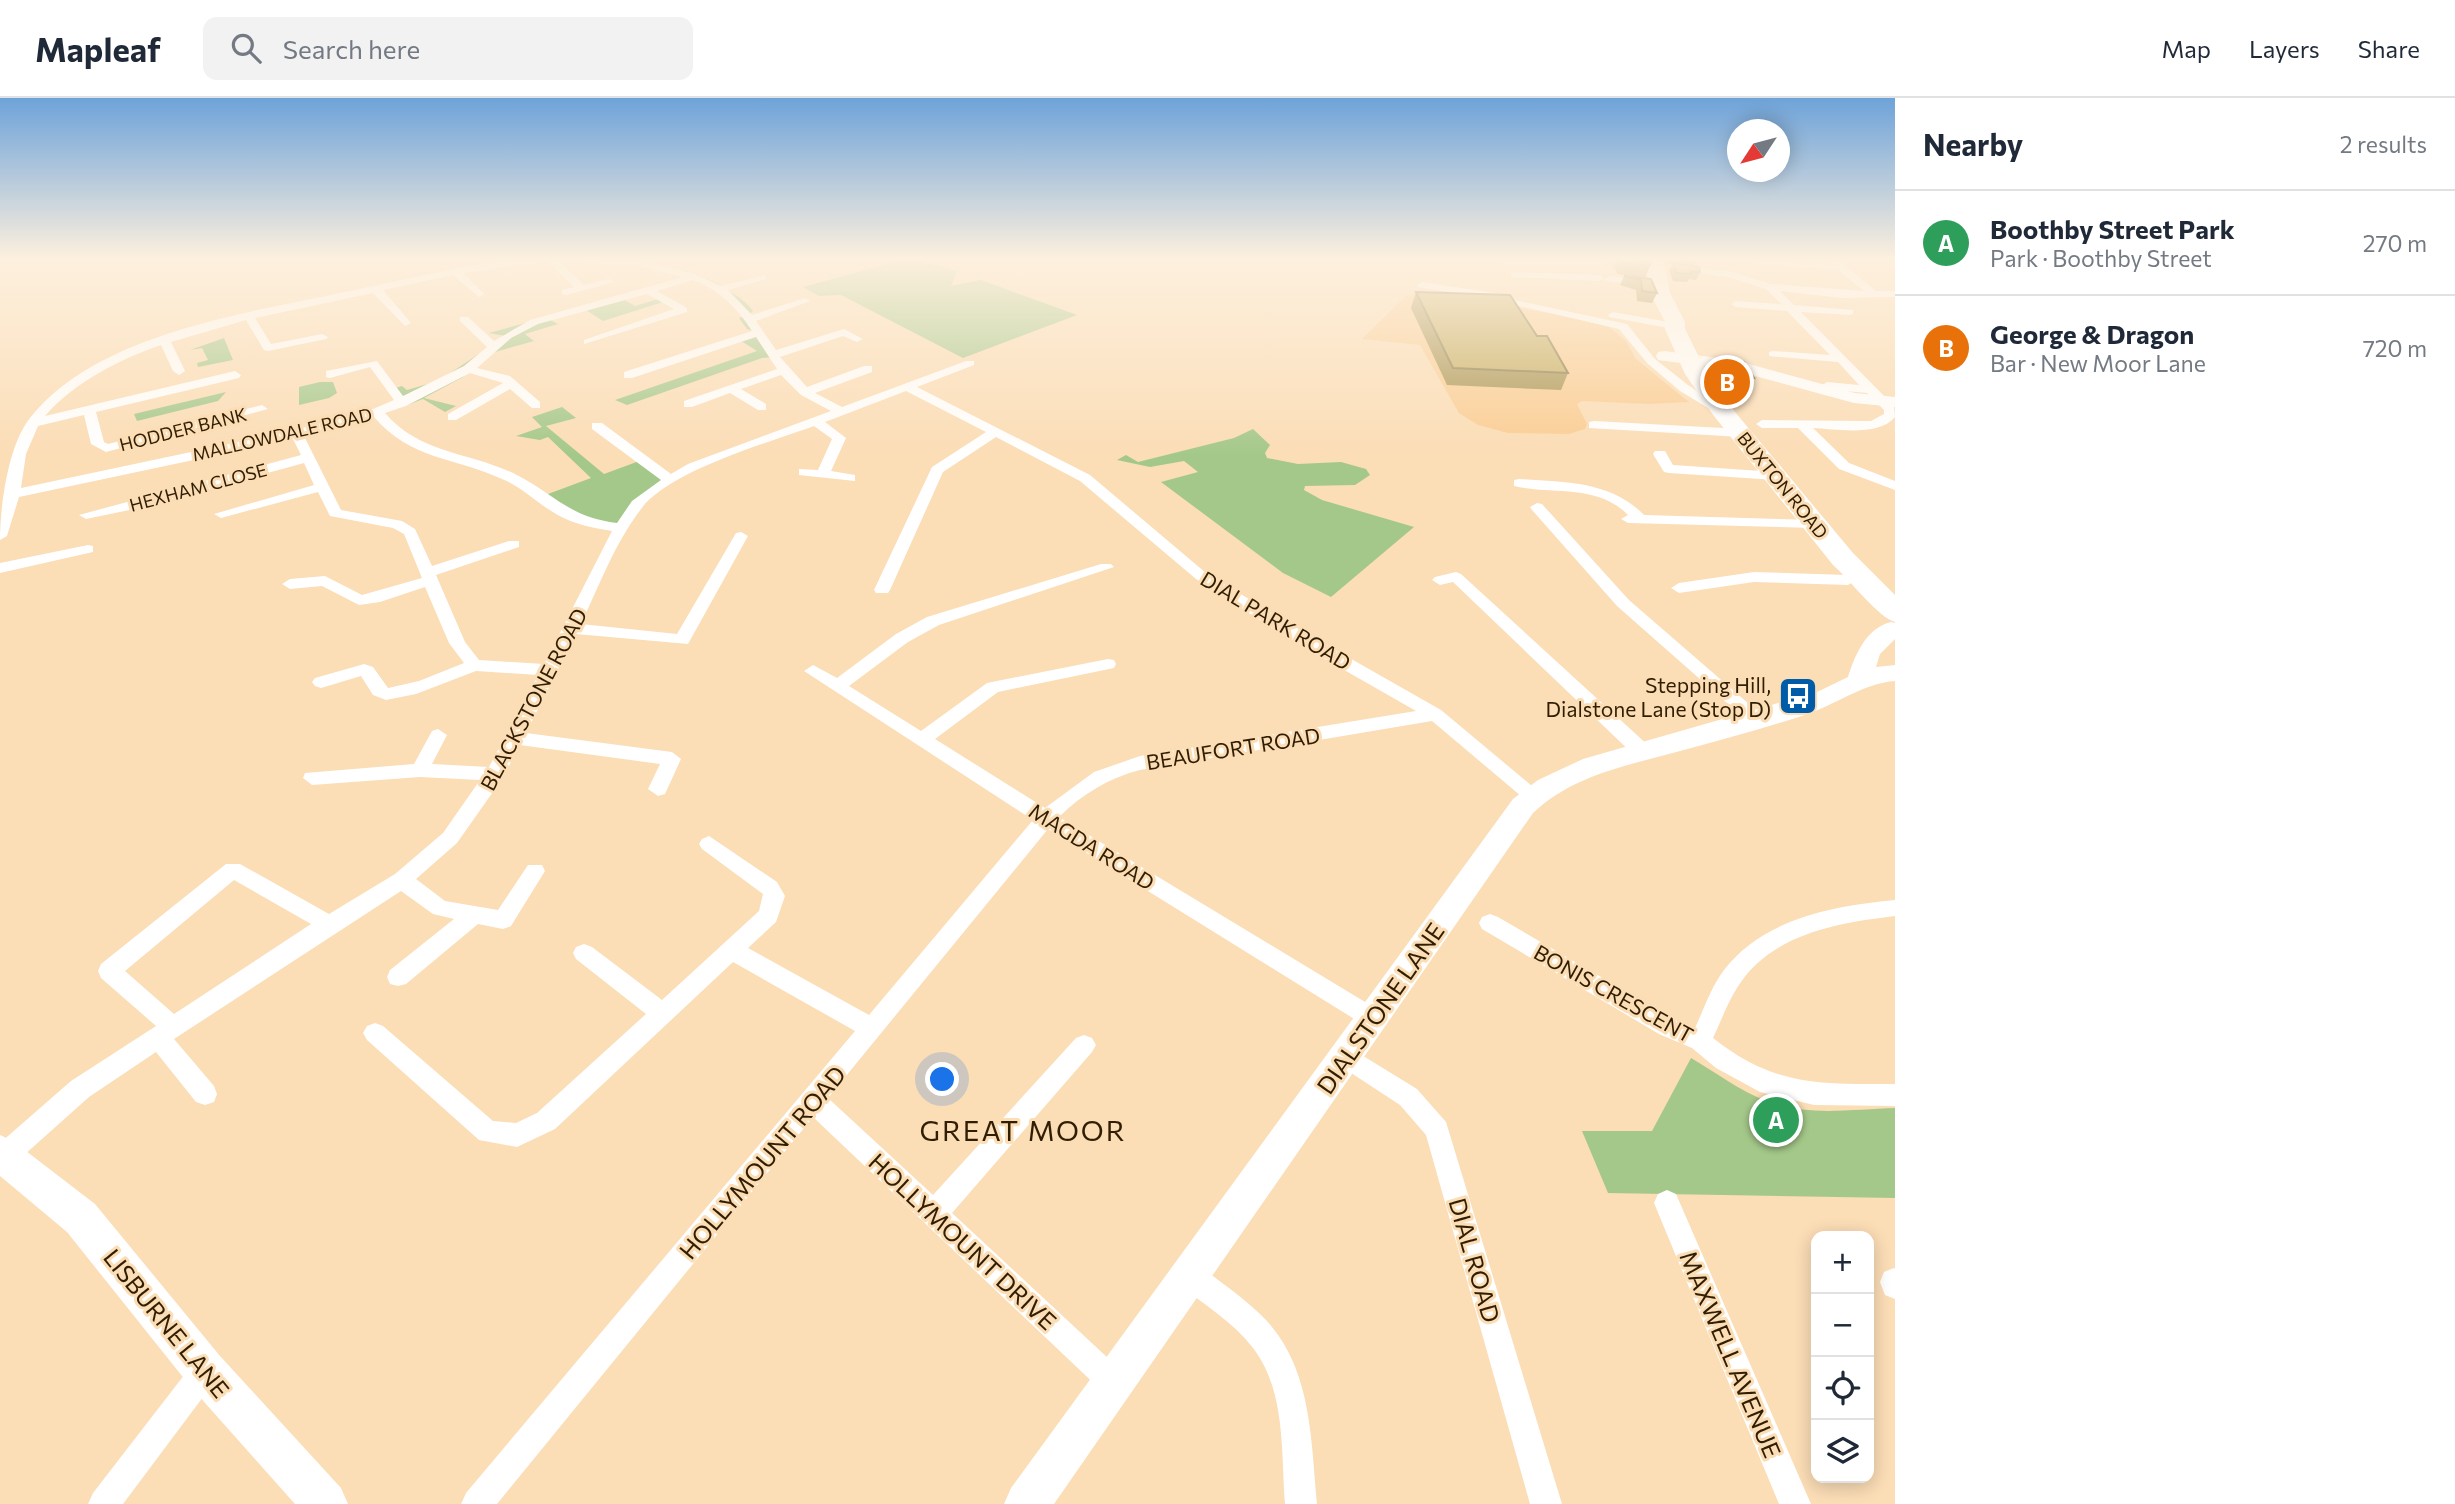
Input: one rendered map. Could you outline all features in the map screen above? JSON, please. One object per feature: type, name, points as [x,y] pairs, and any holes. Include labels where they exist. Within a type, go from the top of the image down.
[{"type":"highway","points":[[1668,324],[1657,343],[1684,365]]},
{"type":"highway","name":"BUXTON ROAD","points":[[1684,365],[1722,411],[1752,428],[1776,476],[1815,524],[1845,570],[1892,619]]},
{"type":"street","points":[[2,528],[12,494],[18,451],[33,422],[62,392],[82,379],[164,341],[226,324]]},
{"type":"street","points":[[253,324],[268,348],[322,337]]},
{"type":"street","points":[[469,324],[493,347]]},
{"type":"street","name":"MALLOWDALE ROAD","points":[[12,494],[297,434],[377,412],[402,403],[468,369],[493,347],[531,324]]},
{"type":"street","points":[[588,342],[643,324]]},
{"type":"street","points":[[753,324],[797,386],[841,411]]},
{"type":"street","points":[[1618,324],[1631,332],[1638,348],[1684,388],[1722,411]]},
{"type":"street","points":[[1594,425],[1752,428],[1871,425],[1884,422],[1890,415],[1890,409],[1882,398],[1840,359],[1808,324]]},
{"type":"street","points":[[773,355],[844,332],[857,339]]},
{"type":"street","points":[[628,375],[758,333]]},
{"type":"street","points":[[164,341],[179,371]]},
{"type":"street","points":[[1638,348],[1684,365],[1734,365],[1766,373]]},
{"type":"street","points":[[1773,354],[1840,359]]},
{"type":"street","points":[[1684,365],[1732,362],[1841,395],[1882,398]]},
{"type":"street","points":[[330,374],[373,363],[402,403]]},
{"type":"street","name":"BLACKSTONE ROAD","points":[[3,1154],[80,1089],[329,924],[402,880],[450,838],[495,774],[551,670],[621,528],[637,504],[669,479],[704,462],[970,363]]},
{"type":"street","points":[[468,369],[492,373],[512,383],[536,405]]},
{"type":"street","points":[[807,392],[868,369]]},
{"type":"street","points":[[688,404],[785,370]]},
{"type":"street","name":"HODDER BANK","points":[[33,422],[235,375]]},
{"type":"street","points":[[452,416],[512,383]]},
{"type":"street","points":[[1827,386],[1882,398]]},
{"type":"street","name":"DIAL PARK ROAD","points":[[907,387],[1085,478],[1155,538],[1233,598],[1435,714],[1534,796]]},
{"type":"street","points":[[732,388],[762,407]]},
{"type":"street","name":"HODDER BANK","points":[[89,410],[98,444],[106,448],[262,409]]},
{"type":"street","points":[[377,412],[395,432],[421,450],[508,475],[569,515],[594,524],[621,528]]},
{"type":"street","points":[[816,421],[839,438],[823,474]]},
{"type":"street","points":[[597,426],[669,479]]},
{"type":"street","points":[[1803,426],[1844,466],[1895,486]]},
{"type":"street","points":[[882,590],[937,470],[995,432]]},
{"type":"street","points":[[297,434],[335,513],[397,524],[410,532],[457,643],[474,665]]},
{"type":"street","points":[[1660,454],[1669,469],[1776,476]]},
{"type":"street","name":"HEXHAM CLOSE","points":[[86,515],[139,504],[309,457]]},
{"type":"street","points":[[804,472],[850,478]]},
{"type":"street","points":[[1519,483],[1601,492],[1635,512],[1634,519],[1815,524]]},
{"type":"street","points":[[221,514],[321,487]]},
{"type":"street","points":[[1538,507],[1623,603],[1758,721]]},
{"type":"street","points":[[571,628],[682,640],[741,536]]},
{"type":"street","points":[[290,584],[325,581],[359,600],[374,599],[514,544]]},
{"type":"street","points":[[0,568],[88,549]]},
{"type":"street","points":[[838,686],[902,638],[933,621],[1106,567]]},
{"type":"street","points":[[1679,588],[1754,577],[1845,570]]},
{"type":"street","points":[[1440,580],[1456,577],[1643,752]]},
{"type":"street","name":"DIALSTONE LANE","points":[[1027,1504],[1518,814],[1534,796],[1570,775],[1758,721],[1818,701],[1881,672],[1892,619]]},
{"type":"street","points":[[921,740],[993,687],[1108,664]]},
{"type":"street","points":[[321,682],[364,669],[371,674],[378,691],[387,696],[400,694],[474,665],[551,670]]},
{"type":"street","name":"MAGDA ROAD","points":[[813,671],[1372,1018]]},
{"type":"street","name":"BEAUFORT ROAD","points":[[1046,818],[1088,782],[1113,769],[1435,714]]},
{"type":"street","points":[[420,770],[438,735]]},
{"type":"street","points":[[515,738],[673,759],[659,789]]},
{"type":"street","points":[[312,778],[420,770],[495,774]]},
{"type":"street","name":"HOLLYMOUNT ROAD","points":[[477,1504],[1046,818]]},
{"type":"street","points":[[383,1047],[488,1132],[517,1135],[546,1121],[768,916],[775,896],[762,880],[709,844]]},
{"type":"street","points":[[205,1094],[166,1033],[109,971],[233,870],[329,924]]},
{"type":"street","points":[[402,880],[440,908],[503,920],[536,871]]},
{"type":"street","name":"BONIS CRESCENT","points":[[1490,923],[1667,1027],[1700,1041],[1734,974],[1770,942],[1808,924],[1853,912],[1895,908]]},
{"type":"street","points":[[398,977],[475,914]]},
{"type":"street","points":[[732,950],[873,1029]]},
{"type":"street","points":[[584,953],[663,1014]]},
{"type":"street","points":[[1700,1041],[1735,1068],[1775,1089],[1825,1095],[1895,1095]]},
{"type":"street","points":[[934,1213],[1084,1045]]},
{"type":"street","name":"DIAL ROAD","points":[[1347,1057],[1416,1102],[1428,1113],[1437,1130],[1546,1504]]},
{"type":"street","name":"HOLLYMOUNT DRIVE","points":[[813,1100],[1113,1382]]},
{"type":"street","name":"LISBURNE LANE","points":[[3,1154],[82,1218],[205,1371],[325,1504]]},
{"type":"street","name":"MAXWELL AVENUE","points":[[1667,1203],[1795,1504]]},
{"type":"street","points":[[1189,1275],[1246,1320],[1279,1360],[1289,1389],[1301,1504]]},
{"type":"street","points":[[104,1504],[205,1371]]},
{"type":"shaded area","points":[[1378,324],[1599,324],[1608,326],[1626,341],[1636,359],[1689,402],[1649,404],[1582,401],[1577,404],[1587,424],[1585,429],[1569,434],[1508,433],[1478,425],[1459,413],[1420,345],[1362,339]]},
{"type":"green space","points":[[523,324],[558,324],[525,334],[534,341],[495,352],[468,369],[463,377],[424,398],[456,406],[445,412],[423,399],[397,409],[393,407],[402,403],[392,389],[402,386],[407,390],[438,381],[506,336],[489,333]]},
{"type":"green space","points":[[743,324],[753,324],[774,357],[762,358],[627,405],[615,400],[757,351],[738,339],[757,332],[747,329]]},
{"type":"green space","points":[[896,324],[1054,324],[963,358]]},
{"type":"green space","points":[[224,338],[233,360],[198,367],[197,363],[208,360],[202,348],[190,350]]},
{"type":"green space","points":[[333,382],[337,393],[329,398],[299,405],[299,387]]},
{"type":"green space","points":[[226,392],[218,401],[137,421],[134,414]]},
{"type":"green space","points":[[562,407],[576,418],[546,426],[604,474],[642,460],[669,479],[621,528],[594,524],[540,497],[591,478],[548,437],[540,440],[516,436],[542,427],[532,417]]},
{"type":"green space","points":[[1253,429],[1270,445],[1265,453],[1267,458],[1298,464],[1341,462],[1366,469],[1370,475],[1355,485],[1305,486],[1304,490],[1322,500],[1414,527],[1331,597],[1283,573],[1161,482],[1198,472],[1184,461],[1150,467],[1117,460],[1126,455],[1138,462],[1234,438]]},
{"type":"green space","points":[[1691,1058],[1747,1092],[1781,1106],[1813,1111],[1895,1108],[1895,1198],[1608,1193],[1582,1131],[1652,1131]]},
{"type":"building","points":[[1431,324],[1529,324],[1537,336],[1547,336],[1568,373],[1453,368]]},
{"type":"building","points":[[1720,360],[1744,362],[1754,378],[1731,378]]},
{"type":"place","name":"George & Dragon","points":[[1727,382]]},
{"type":"place","name":"Stepping Hill, Dialstone Lane (Stop D)","points":[[1798,696]]},
{"type":"place","name":"Boothby Street Park","points":[[1776,1120]]},
{"type":"district","name":"GREAT MOOR","points":[[1023,1130]]}]
